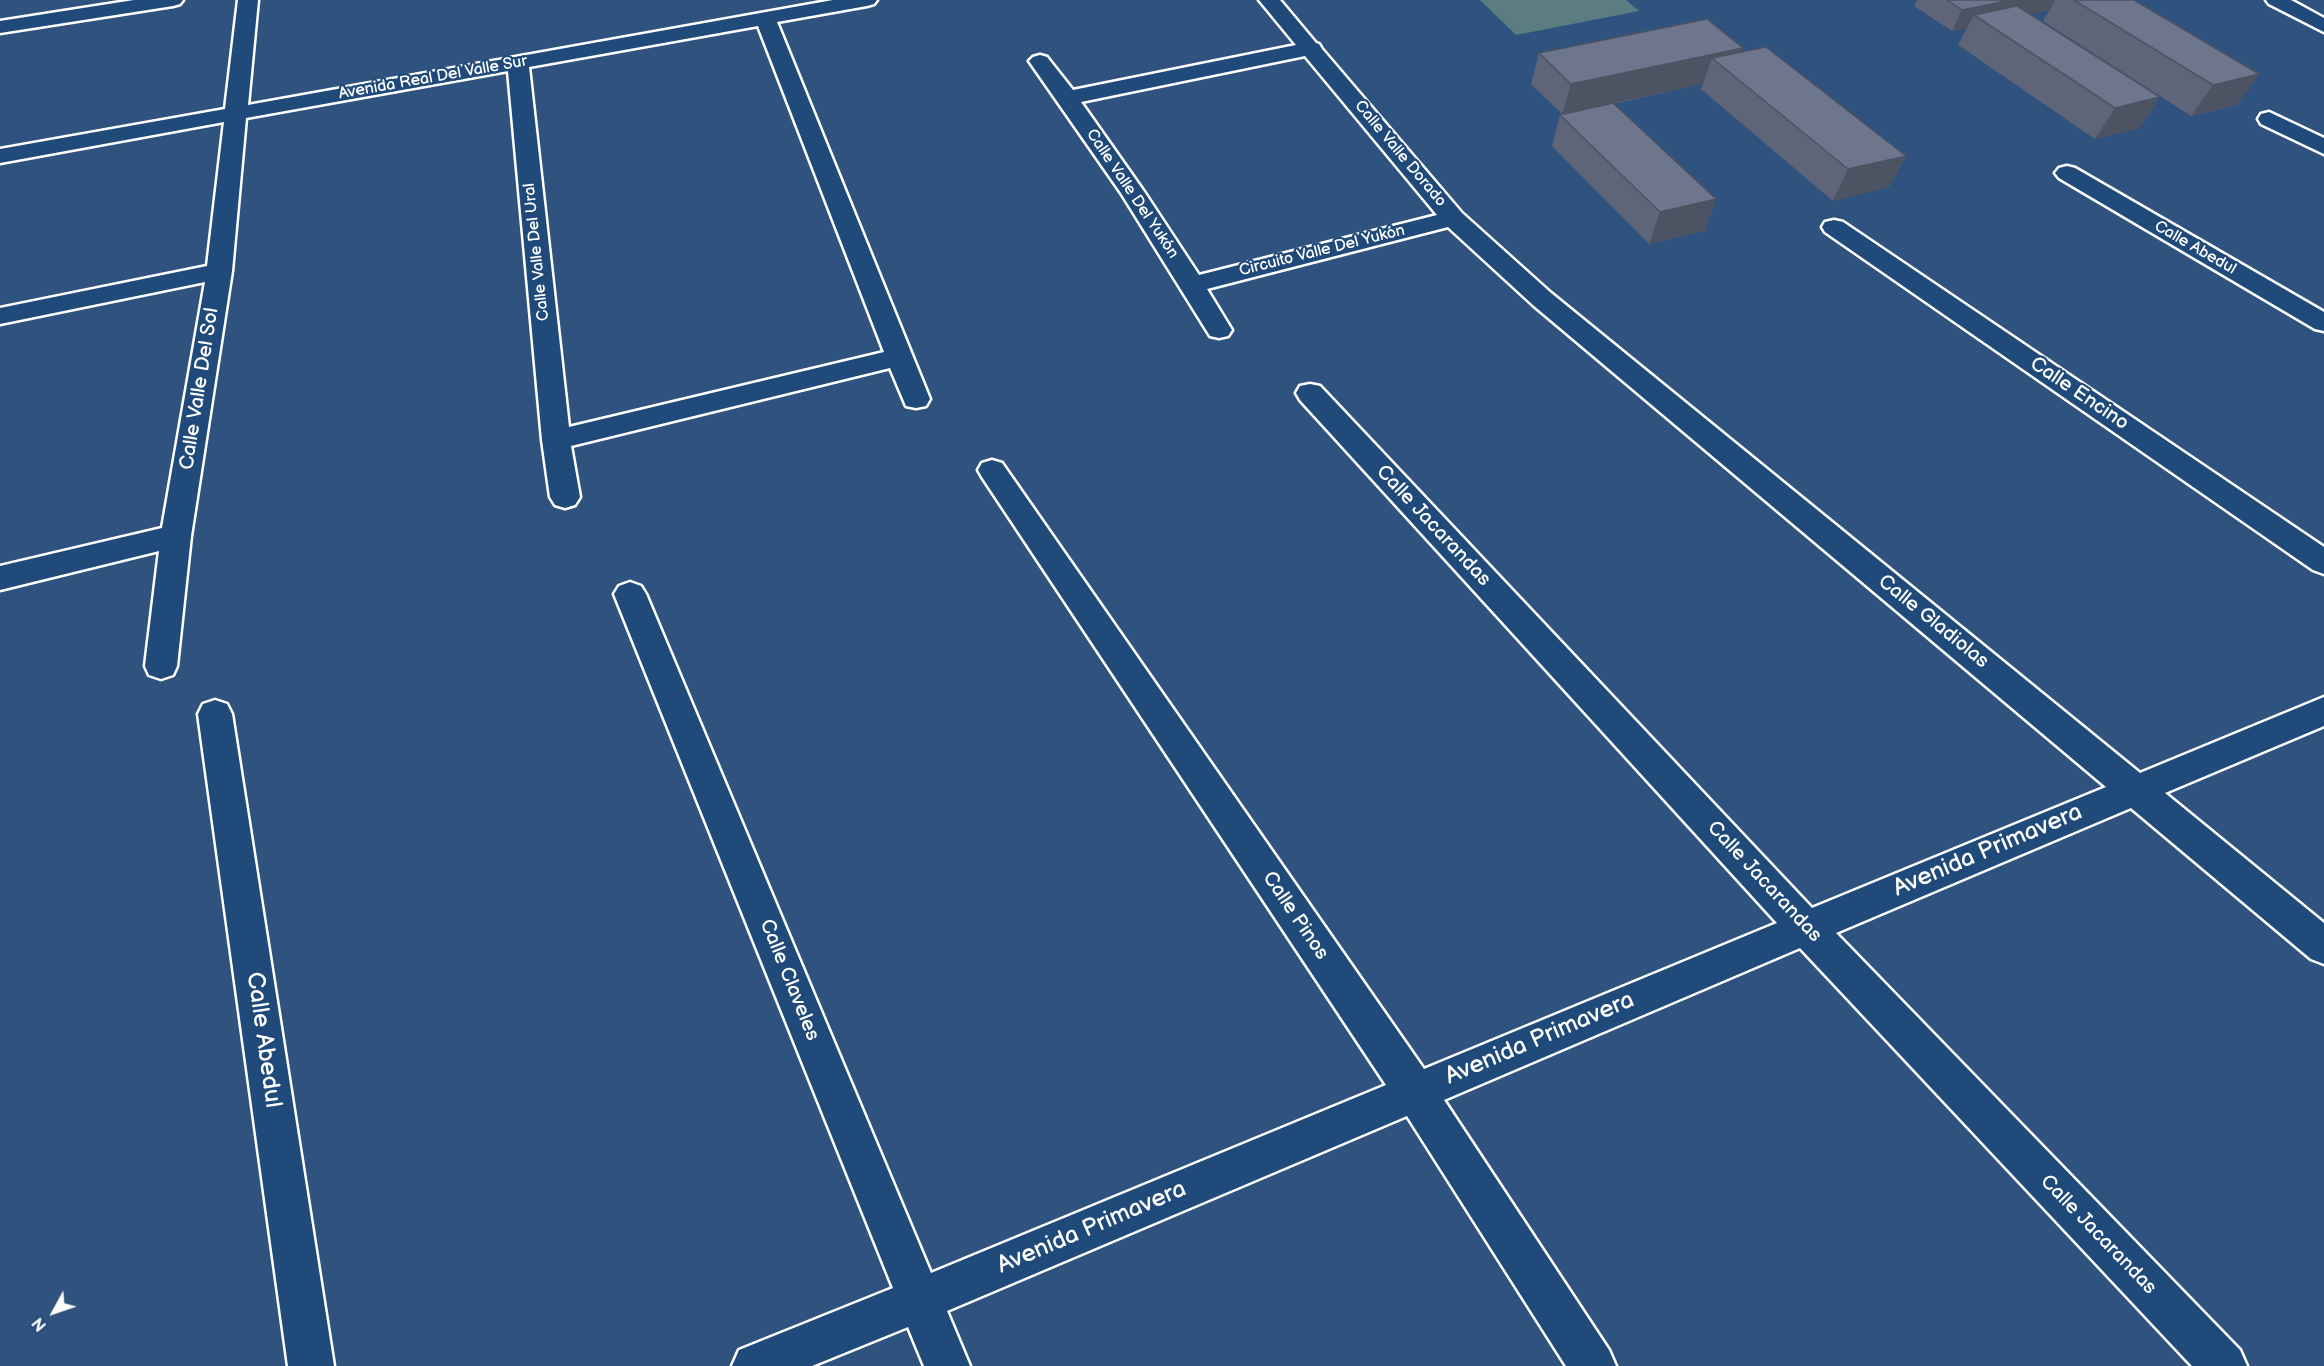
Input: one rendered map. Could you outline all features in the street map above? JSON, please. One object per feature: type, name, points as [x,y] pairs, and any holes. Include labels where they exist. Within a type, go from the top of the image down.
[{"type":"street","points":[[0,27],[173,0]]},
{"type":"street","name":"Calle Valle Del Sol","points":[[161,666],[176,536],[219,272],[248,0]]},
{"type":"street","name":"Avenida Real Del Valle Sur","points":[[0,156],[867,0]]},
{"type":"street","name":"Calle Valle Dorado","points":[[1269,0],[1312,48],[1453,218],[1542,299]]},
{"type":"street","points":[[2276,0],[2324,26]]},
{"type":"street","points":[[765,18],[916,399]]},
{"type":"street","points":[[1068,98],[1312,48]]},
{"type":"street","name":"Calle Valle Del Yukón","points":[[1040,61],[1068,98],[1192,285],[1219,330]]},
{"type":"street","name":"Calle Valle Del Ural","points":[[518,63],[556,440],[565,497]]},
{"type":"street","points":[[2269,119],[2324,147]]},
{"type":"street","name":"Calle Abedul","points":[[2067,173],[2324,322]]},
{"type":"street","name":"Circuito Valle Del Yukón","points":[[1192,285],[1453,218]]},
{"type":"street","name":"Calle Encino","points":[[1834,227],[2324,562]]},
{"type":"street","points":[[0,316],[219,272]]},
{"type":"street","name":"Calle Gladiolas","points":[[1542,299],[2324,946]]},
{"type":"street","points":[[556,440],[898,357]]},
{"type":"street","name":"Calle Jacarandas","points":[[1310,393],[1806,928],[2224,1366]]},
{"type":"street","name":"Calle Pinos","points":[[992,470],[1415,1092],[1593,1366]]},
{"type":"street","points":[[0,578],[176,536]]},
{"type":"street","name":"Calle Claveles","points":[[630,594],[947,1366]]},
{"type":"street","name":"Avenida Primavera","points":[[755,1366],[920,1300],[2324,711]]},
{"type":"street","name":"Calle Abedul","points":[[216,714],[311,1366]]},
{"type":"green space","points":[[1480,0],[1626,0],[1639,11],[1516,35]]},
{"type":"building","points":[[1947,0],[2011,0],[1962,10]]},
{"type":"building","points":[[2074,0],[2134,0],[2259,74],[2213,85]]},
{"type":"building","points":[[2017,6],[2160,97],[2115,108],[1974,15]]},
{"type":"building","points":[[1707,19],[1743,48],[1571,84],[1539,53]]},
{"type":"building","points":[[1766,47],[1906,156],[1848,169],[1712,58]]},
{"type":"building","points":[[1613,103],[1716,199],[1660,212],[1560,115]]}]
